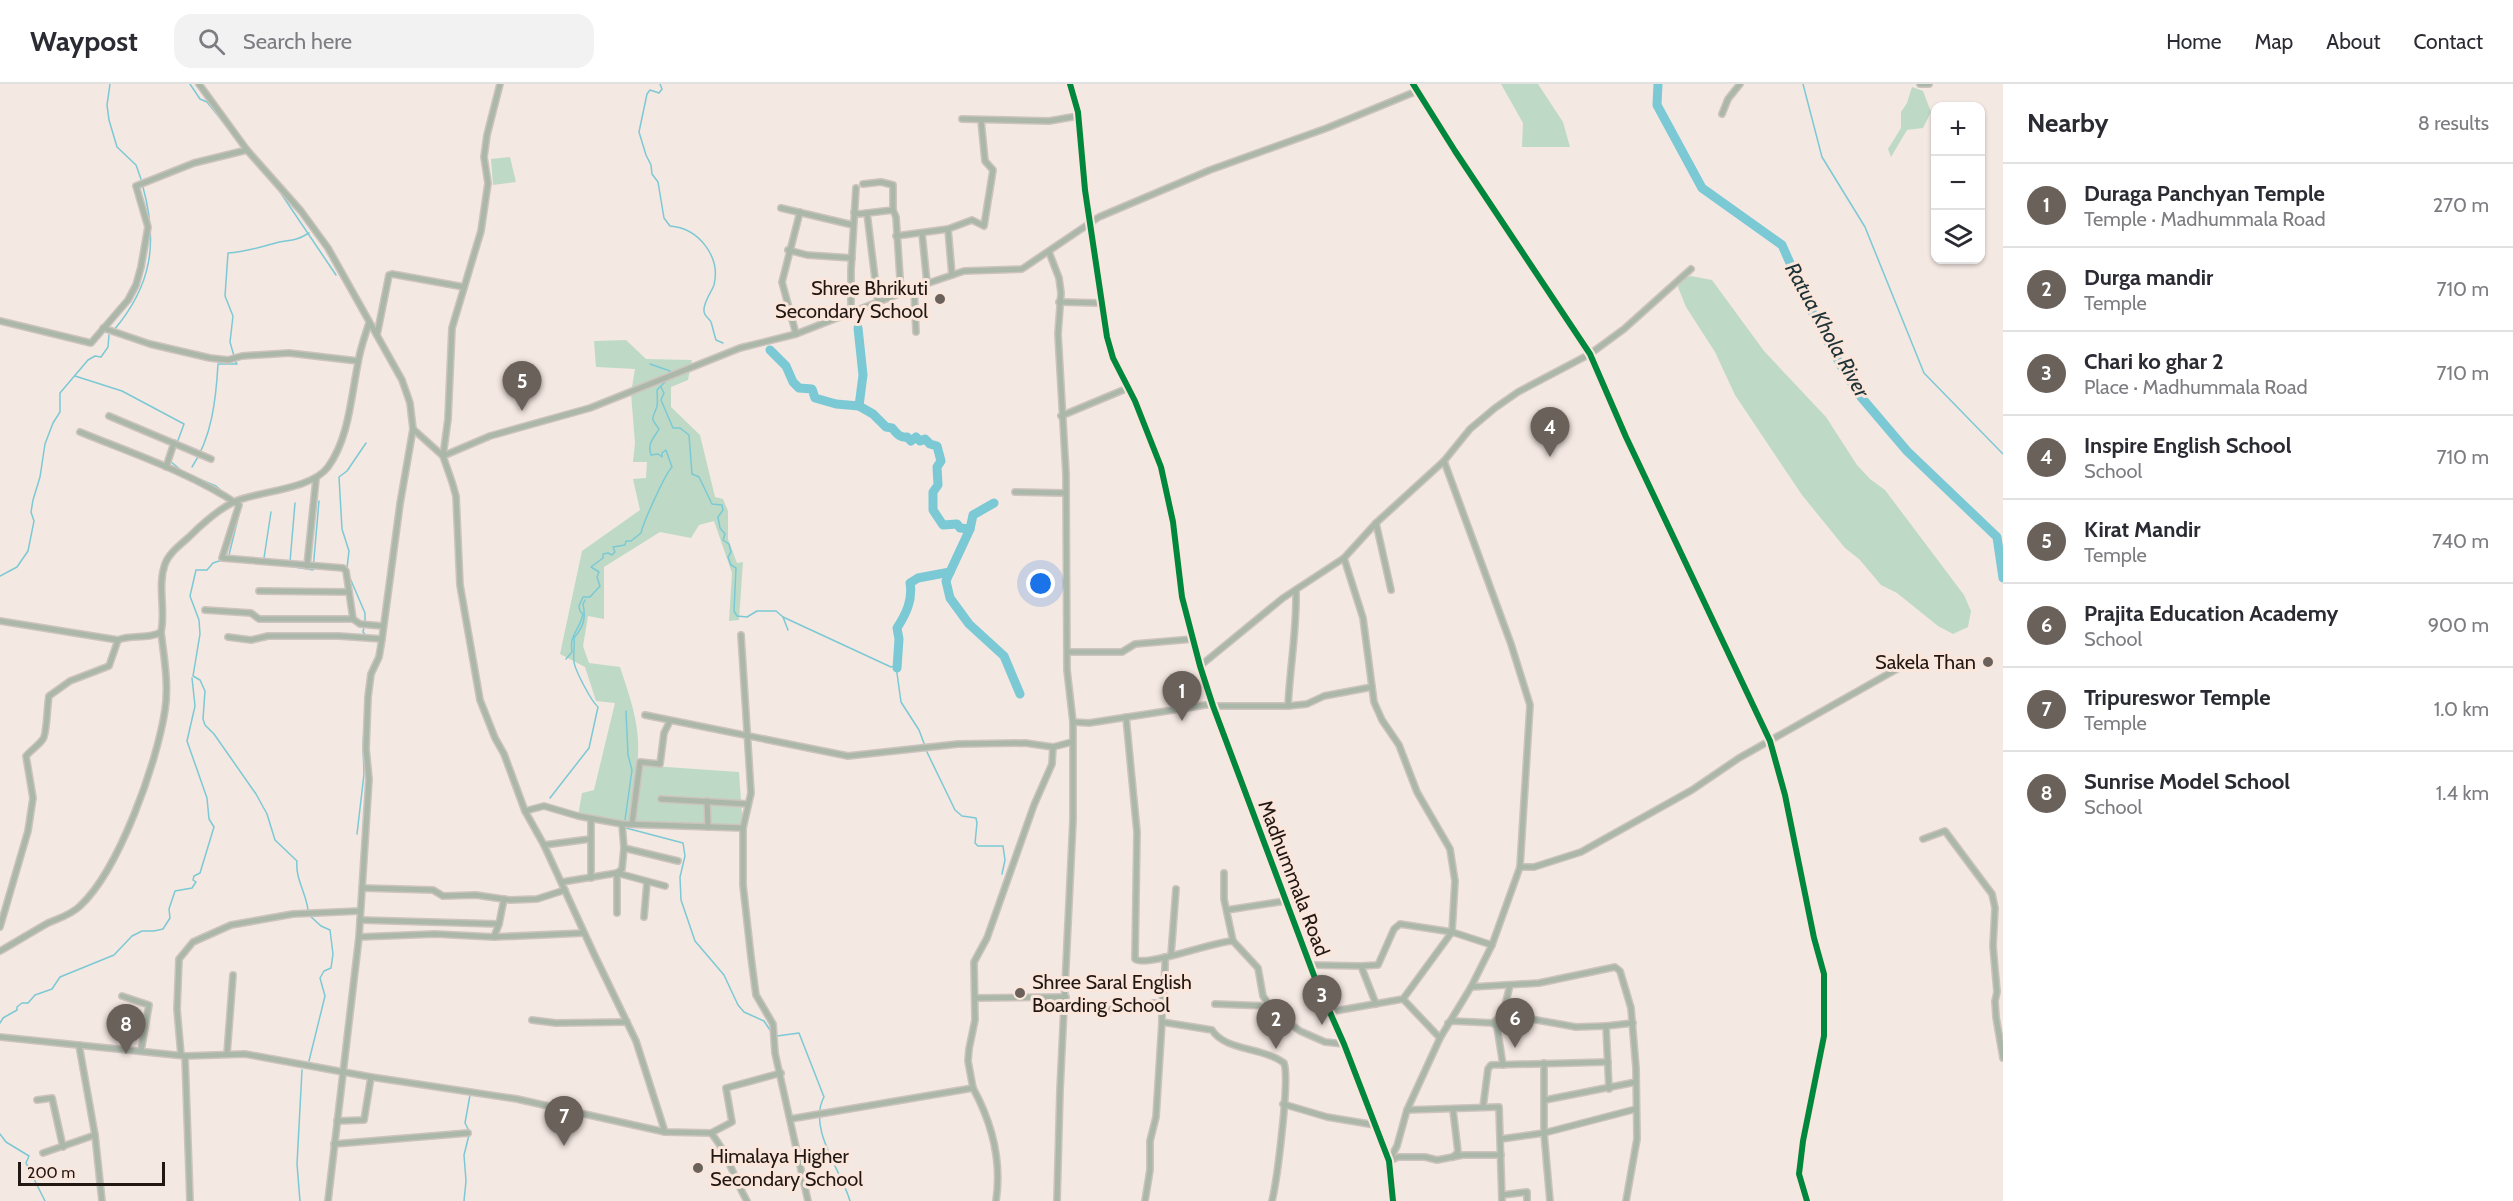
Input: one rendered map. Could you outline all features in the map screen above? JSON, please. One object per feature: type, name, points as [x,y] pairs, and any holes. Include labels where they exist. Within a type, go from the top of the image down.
[{"type":"street","points":[[199,84],[247,150],[301,211],[328,248],[402,380],[411,403],[413,429],[399,504],[394,560],[379,657],[371,674],[368,697],[366,748],[369,779],[359,937],[345,1072],[328,1201]]},
{"type":"street","points":[[500,84],[484,157],[488,183],[481,231],[452,328],[448,419],[443,456],[456,496],[460,585],[480,700],[504,754],[525,811],[562,882],[636,1041],[656,1097],[665,1132]]},
{"type":"street","name":"Madhummala Road","points":[[1070,84],[1078,116],[1101,303],[1113,358],[1135,401],[1161,467],[1173,522],[1182,597],[1200,666],[1212,705],[1285,901],[1389,1161],[1393,1201]]},
{"type":"street","points":[[1413,84],[1590,354],[1626,437],[1770,741],[1785,795],[1814,938],[1824,974],[1824,1036],[1803,1141],[1799,1174],[1808,1201]]},
{"type":"street","points":[[1722,114],[1728,99],[1740,84]]},
{"type":"street","points":[[1920,84],[1929,84]]},
{"type":"street","points":[[443,456],[490,436],[590,408],[740,348],[796,334],[964,271],[1022,269],[1099,217],[1170,186],[1327,128],[1417,91]]},
{"type":"street","points":[[962,118],[1049,121],[1078,116]]},
{"type":"street","points":[[896,236],[948,230],[972,220],[984,226],[993,170],[985,161],[981,120]]},
{"type":"street","points":[[0,321],[91,343],[128,300],[136,285],[148,227],[136,186],[194,163],[247,150]]},
{"type":"street","points":[[863,184],[880,182],[893,184],[893,210],[896,217],[901,293]]},
{"type":"street","points":[[851,314],[856,188]]},
{"type":"street","points":[[781,208],[854,225]]},
{"type":"street","points":[[854,212],[893,210]]},
{"type":"street","points":[[796,334],[782,282],[788,250],[800,212]]},
{"type":"street","points":[[867,213],[878,303]]},
{"type":"street","points":[[948,230],[952,275]]},
{"type":"street","points":[[922,233],[927,283]]},
{"type":"street","points":[[788,250],[807,255],[852,258]]},
{"type":"street","points":[[1049,252],[1059,278],[1061,293],[1059,302],[1061,416],[1066,474],[1064,494],[1068,652],[1066,670],[1073,722],[1073,820],[1057,1201]]},
{"type":"street","points":[[1200,666],[1283,598],[1344,558],[1376,523],[1444,461],[1470,429],[1495,408],[1518,392],[1590,354],[1624,329],[1691,269]]},
{"type":"street","points":[[377,335],[389,275],[464,287]]},
{"type":"street","points":[[914,288],[916,332]]},
{"type":"street","points":[[1059,302],[1101,303]]},
{"type":"street","points":[[0,951],[77,909],[117,853],[154,762],[164,717],[165,668],[161,632],[164,618],[161,596],[165,565],[180,545],[204,522],[234,502],[316,479],[327,469],[337,453],[346,426],[358,361],[369,323]]},
{"type":"street","points":[[103,328],[150,344],[210,358],[228,360],[242,356],[289,353],[358,361]]},
{"type":"street","points":[[1061,416],[1128,388]]},
{"type":"street","points":[[109,416],[211,459]]},
{"type":"street","points":[[413,429],[443,456]]},
{"type":"street","points":[[81,432],[166,467],[226,495],[239,505],[222,558],[344,567],[353,619]]},
{"type":"street","points":[[166,467],[174,443]]},
{"type":"street","points":[[1389,1161],[1397,1146],[1407,1110],[1440,1038],[1471,987],[1492,945],[1520,867],[1530,705],[1511,644],[1444,461]]},
{"type":"street","points":[[307,566],[316,479]]},
{"type":"street","points":[[1015,492],[1064,494]]},
{"type":"street","points":[[1376,523],[1391,590]]},
{"type":"street","points":[[1329,1012],[1403,999],[1452,932],[1455,881],[1450,849],[1417,792],[1399,745],[1382,720],[1374,702],[1363,618],[1344,558]]},
{"type":"street","points":[[1287,706],[1288,679],[1293,654],[1296,590]]},
{"type":"street","points":[[259,591],[349,592]]},
{"type":"street","points":[[205,610],[251,614],[259,619],[353,619],[360,624],[382,626]]},
{"type":"street","points":[[0,621],[118,640],[133,636],[154,636],[161,632]]},
{"type":"street","points":[[228,637],[251,640],[268,636],[339,636],[382,639]]},
{"type":"street","points":[[741,636],[751,793],[743,828],[743,885],[756,995],[774,1024],[775,1053],[808,1201]]},
{"type":"street","points":[[1068,652],[1122,652],[1135,644],[1193,639]]},
{"type":"street","points":[[0,927],[30,820],[33,798],[26,756],[42,742],[46,734],[49,696],[70,681],[109,666],[118,640]]},
{"type":"street","points":[[1520,867],[1534,867],[1581,852],[1692,790],[1770,741],[1897,669]]},
{"type":"street","points":[[1073,722],[1089,723],[1212,705],[1307,704],[1324,696],[1372,687]]},
{"type":"street","points":[[645,715],[848,756],[942,746],[1026,743],[1053,747],[1072,742]]},
{"type":"street","points":[[1126,717],[1137,832],[1135,959],[1143,962],[1188,952],[1222,941],[1233,941]]},
{"type":"street","points":[[632,824],[640,762],[660,764],[664,733],[670,721]]},
{"type":"street","points":[[996,1201],[998,1176],[994,1138],[973,1088],[968,1061],[975,1020],[974,962],[987,938],[1034,805],[1052,764],[1053,747]]},
{"type":"street","points":[[661,799],[748,804]]},
{"type":"street","points":[[707,801],[708,827]]},
{"type":"street","points":[[525,811],[544,806],[591,819],[622,824],[743,828]]},
{"type":"street","points":[[591,819],[591,878]]},
{"type":"street","points":[[617,873],[622,869],[624,848],[622,824]]},
{"type":"street","points":[[1923,839],[1945,831],[1992,894],[1995,908],[1993,946],[1997,992],[1995,1017],[2003,1058]]},
{"type":"street","points":[[544,845],[590,839]]},
{"type":"street","points":[[624,848],[678,861]]},
{"type":"street","points":[[562,882],[617,873],[665,886]]},
{"type":"street","points":[[617,873],[617,912]]},
{"type":"street","points":[[1224,873],[1224,899],[1233,941],[1258,968],[1263,996],[1268,1006],[1284,1021],[1300,1031],[1325,1042],[1344,1044]]},
{"type":"street","points":[[644,917],[647,882]]},
{"type":"street","points":[[362,888],[433,890],[443,896],[476,895],[504,899],[537,899],[565,890]]},
{"type":"street","points":[[1144,1201],[1151,1157],[1150,1141],[1156,1117],[1161,1004],[1176,889]]},
{"type":"street","points":[[494,937],[504,899]]},
{"type":"street","points":[[1227,910],[1285,901]]},
{"type":"street","points":[[190,1201],[183,1056],[177,1009],[179,959],[193,942],[231,925],[309,913],[360,911]]},
{"type":"street","points":[[360,920],[498,924]]},
{"type":"street","points":[[1310,965],[1378,965],[1394,929],[1400,924],[1452,932],[1492,945]]},
{"type":"street","points":[[359,937],[435,934],[494,937],[584,933]]},
{"type":"street","points":[[1361,966],[1377,1004]]},
{"type":"street","points":[[1471,987],[1539,983],[1615,968],[1620,971],[1633,1022],[1636,1082],[1637,1139],[1626,1201]]},
{"type":"street","points":[[227,1054],[233,975]]},
{"type":"street","points":[[1493,1023],[1503,1014],[1510,985]]},
{"type":"street","points":[[122,996],[149,1005],[141,1052]]},
{"type":"street","points":[[975,998],[1066,997]]},
{"type":"street","points":[[1403,999],[1440,1038]]},
{"type":"street","points":[[1065,1007],[1109,1010],[1154,1002],[1161,1004]]},
{"type":"street","points":[[1215,1004],[1268,1006]]},
{"type":"street","points":[[1503,1014],[1576,1027],[1633,1022]]},
{"type":"street","points":[[532,1020],[582,1024],[627,1022]]},
{"type":"street","points":[[1447,1024],[1452,1021],[1493,1023],[1497,1027],[1503,1065]]},
{"type":"street","points":[[1162,1022],[1212,1030],[1221,1041],[1281,1060],[1286,1066],[1276,1183],[1272,1201]]},
{"type":"street","points":[[1633,1022],[1633,1029]]},
{"type":"street","points":[[1606,1026],[1609,1089]]},
{"type":"street","points":[[0,1036],[183,1056],[227,1054],[275,1058],[371,1077],[517,1099],[665,1132],[711,1133],[732,1122],[726,1088],[781,1073]]},
{"type":"street","points":[[79,1045],[95,1135],[102,1201]]},
{"type":"street","points":[[1483,1107],[1488,1070],[1491,1065],[1608,1062]]},
{"type":"street","points":[[1544,1064],[1544,1133],[1550,1201]]},
{"type":"street","points":[[337,1121],[364,1119],[371,1077]]},
{"type":"street","points":[[1545,1100],[1636,1082]]},
{"type":"street","points":[[790,1119],[973,1088]]},
{"type":"street","points":[[37,1100],[52,1098],[63,1147]]},
{"type":"street","points":[[1283,1104],[1327,1117],[1375,1125]]},
{"type":"street","points":[[1407,1110],[1499,1107],[1502,1198],[1527,1191],[1527,1201]]},
{"type":"street","points":[[1501,1139],[1544,1133],[1636,1109]]},
{"type":"street","points":[[1452,1158],[1458,1152],[1453,1110]]},
{"type":"street","points":[[334,1144],[468,1133]]},
{"type":"street","points":[[711,1133],[722,1149],[747,1201]]},
{"type":"street","points":[[43,1153],[95,1135]]},
{"type":"street","points":[[1389,1161],[1411,1157],[1437,1160],[1463,1155],[1501,1155]]},
{"type":"green space","points":[[1501,84],[1538,84],[1563,122],[1570,147],[1522,147],[1523,123]]},
{"type":"green space","points":[[1912,87],[1923,91],[1931,112],[1923,128],[1907,130],[1891,157],[1888,149],[1901,128],[1901,112],[1907,103]]},
{"type":"green space","points":[[510,157],[516,182],[493,185],[491,159]]},
{"type":"green space","points":[[1691,276],[1712,280],[1764,351],[1826,417],[1857,465],[1885,490],[1964,595],[1971,611],[1968,627],[1953,634],[1938,626],[1897,593],[1881,585],[1859,559],[1845,548],[1802,495],[1735,395],[1715,352],[1686,307],[1678,287],[1682,279]]},
{"type":"green space","points":[[626,340],[646,359],[692,360],[688,380],[671,387],[671,407],[700,435],[715,497],[723,499],[728,511],[728,539],[737,563],[743,562],[739,620],[729,621],[732,573],[714,521],[699,525],[691,538],[660,532],[604,567],[604,619],[588,616],[583,646],[589,663],[620,667],[637,727],[637,765],[739,772],[743,828],[622,824],[578,816],[582,793],[594,790],[615,703],[596,701],[585,667],[560,654],[582,551],[640,510],[633,479],[646,478],[647,462],[633,462],[635,443],[631,393],[635,369],[596,367],[594,341]]},
{"type":"waterway","points":[[110,84],[107,105],[117,147],[136,165],[141,179]]},
{"type":"waterway","points":[[190,84],[200,99],[207,102],[235,137]]},
{"type":"waterway","points":[[660,84],[662,89],[659,93],[650,90],[647,94],[639,132],[652,174],[658,182],[664,218],[670,226],[690,232],[698,238],[711,254],[715,274],[714,285],[704,313],[711,322],[716,340],[723,343]]},
{"type":"waterway","name":"Ratua Khola River","points":[[1658,84],[1657,105],[1702,188],[1782,245],[1810,308],[1841,366],[1861,397],[1907,451],[1997,537],[2003,578]]},
{"type":"waterway","points":[[1803,84],[1822,157],[1865,227],[1924,373],[2003,454]]},
{"type":"waterway","points":[[276,186],[336,275]]},
{"type":"waterway","points":[[114,330],[137,297],[148,263],[150,227],[143,187]]},
{"type":"waterway","points":[[234,356],[230,342],[233,316],[225,296],[228,253],[294,240],[309,233]]},
{"type":"waterway","points":[[858,328],[863,375],[859,406]]},
{"type":"waterway","points":[[0,576],[17,567],[28,551],[34,521],[31,512],[33,500],[40,477],[45,444],[60,412],[60,393],[88,360],[95,356],[101,357],[108,347],[109,335]]},
{"type":"waterway","points":[[770,350],[786,366],[793,382],[799,388],[812,389],[815,398],[836,404],[859,406],[873,414],[886,427],[892,428],[900,436],[907,437],[911,441],[916,437],[920,441],[925,439],[937,446],[941,461],[937,467],[938,485],[933,492],[933,510],[943,525],[957,524],[960,528],[970,529]]},
{"type":"waterway","points":[[192,467],[208,430],[216,391],[218,364],[237,364],[235,361]]},
{"type":"waterway","points":[[650,364],[670,371],[669,375]]},
{"type":"waterway","points":[[75,376],[122,391],[184,424],[177,443]]},
{"type":"waterway","points":[[566,659],[572,652],[573,637],[583,614],[579,606],[583,597],[590,597],[600,586],[597,577],[599,572],[591,567],[603,558],[603,554],[612,555],[615,552],[613,547],[625,545],[626,541],[631,541],[641,533],[664,479],[672,467],[666,450],[662,453],[662,457],[658,454],[651,455],[650,451],[652,441],[659,429],[653,418],[657,404],[657,390],[668,379]]},
{"type":"waterway","points":[[661,387],[664,393],[661,400],[673,428],[680,428],[689,435],[692,474],[699,477],[712,504],[722,505],[723,510],[718,517],[720,528],[725,534],[723,540],[729,544],[731,552],[728,557],[731,565],[736,568],[734,611],[737,616],[747,617],[757,611],[776,611],[783,617],[788,630]]},
{"type":"waterway","points":[[347,568],[349,551],[342,529],[339,477],[347,471],[366,443]]},
{"type":"waterway","points":[[170,461],[182,471]]},
{"type":"waterway","points":[[192,476],[216,486],[224,493]]},
{"type":"waterway","points":[[289,566],[313,570],[319,501]]},
{"type":"waterway","points":[[290,562],[295,503]]},
{"type":"waterway","points":[[897,668],[899,639],[897,628],[908,607],[910,583],[918,578],[950,572],[970,529],[973,515],[994,503]]},
{"type":"waterway","points":[[229,555],[240,510]]},
{"type":"waterway","points":[[264,558],[271,512]]},
{"type":"waterway","points":[[222,560],[213,563],[207,570],[196,570],[190,596],[199,620],[200,634],[193,676],[200,680],[205,691],[203,719],[205,725],[214,734],[256,794],[267,814],[275,840],[297,861],[308,910]]},
{"type":"waterway","points":[[950,572],[946,581],[950,598],[969,624],[1004,656],[1020,694]]},
{"type":"waterway","points":[[350,578],[365,613],[365,623]]},
{"type":"waterway","points":[[550,798],[589,748],[598,707],[591,699],[574,662],[574,638],[583,622],[585,600]]},
{"type":"waterway","points":[[783,617],[891,667],[896,666],[901,702],[919,730],[925,746]]},
{"type":"waterway","points":[[364,627],[363,632],[366,636]]},
{"type":"waterway","points":[[0,1023],[3,1018],[17,1010],[22,1003],[28,1003],[35,995],[52,989],[60,977],[114,955],[132,936],[142,931],[163,929],[170,918],[169,909],[175,891],[192,888],[196,882],[193,880],[194,876],[200,873],[214,827],[209,819],[207,798],[187,741],[195,706],[192,678]]},
{"type":"waterway","points":[[357,834],[364,774],[363,745],[366,702]]},
{"type":"waterway","points":[[625,820],[632,770],[628,755],[626,711]]},
{"type":"waterway","points":[[926,750],[955,810],[962,816],[976,818],[975,843],[978,846],[1003,846],[1005,860],[1002,874]]},
{"type":"waterway","points":[[626,828],[683,843],[685,856],[680,877],[681,900],[695,941],[724,975],[738,1005],[744,1012],[764,1021],[772,1033]]},
{"type":"waterway","points":[[309,915],[321,926],[330,930],[333,954],[331,968],[324,971],[320,978],[325,996],[309,1061]]},
{"type":"waterway","points":[[777,1036],[799,1033],[824,1097],[820,1109],[823,1136],[850,1201]]},
{"type":"waterway","points":[[300,1201],[297,1164],[302,1070]]},
{"type":"waterway","points":[[469,1131],[465,1123],[470,1095]]},
{"type":"waterway","points":[[0,1134],[6,1142],[29,1156],[26,1163],[45,1201]]},
{"type":"waterway","points":[[464,1201],[466,1181],[464,1155],[469,1135]]},
{"type":"cycle path","points":[[1070,84],[1078,112],[1085,190],[1107,337],[1113,358],[1135,401],[1161,467],[1173,522],[1182,597],[1200,666],[1316,981],[1344,1044],[1389,1161],[1393,1201]]},
{"type":"cycle path","points":[[1413,84],[1590,354],[1626,437],[1770,741],[1785,795],[1814,938],[1824,974],[1824,1036],[1803,1141],[1799,1174],[1807,1201]]},
{"type":"place","name":"Shree Bhrikuti Secondary School","points":[[940,299]]},
{"type":"place","name":"Kirat Mandir","points":[[522,411]]},
{"type":"place","name":"Inspire English School","points":[[1550,457]]},
{"type":"place","name":"Sakela Than","points":[[1988,662]]},
{"type":"place","name":"Duraga Panchyan Temple","points":[[1182,721]]},
{"type":"place","name":"Shree Saral English Boarding School","points":[[1020,993]]},
{"type":"place","name":"Chari ko ghar 2","points":[[1322,1025]]},
{"type":"place","name":"Prajita Education Academy","points":[[1515,1048]]},
{"type":"place","name":"Durga mandir","points":[[1276,1049]]},
{"type":"place","name":"Sunrise Model School","points":[[126,1054]]},
{"type":"place","name":"Tripureswor Temple","points":[[564,1146]]},
{"type":"place","name":"Himalaya Higher Secondary School","points":[[698,1168]]}]
